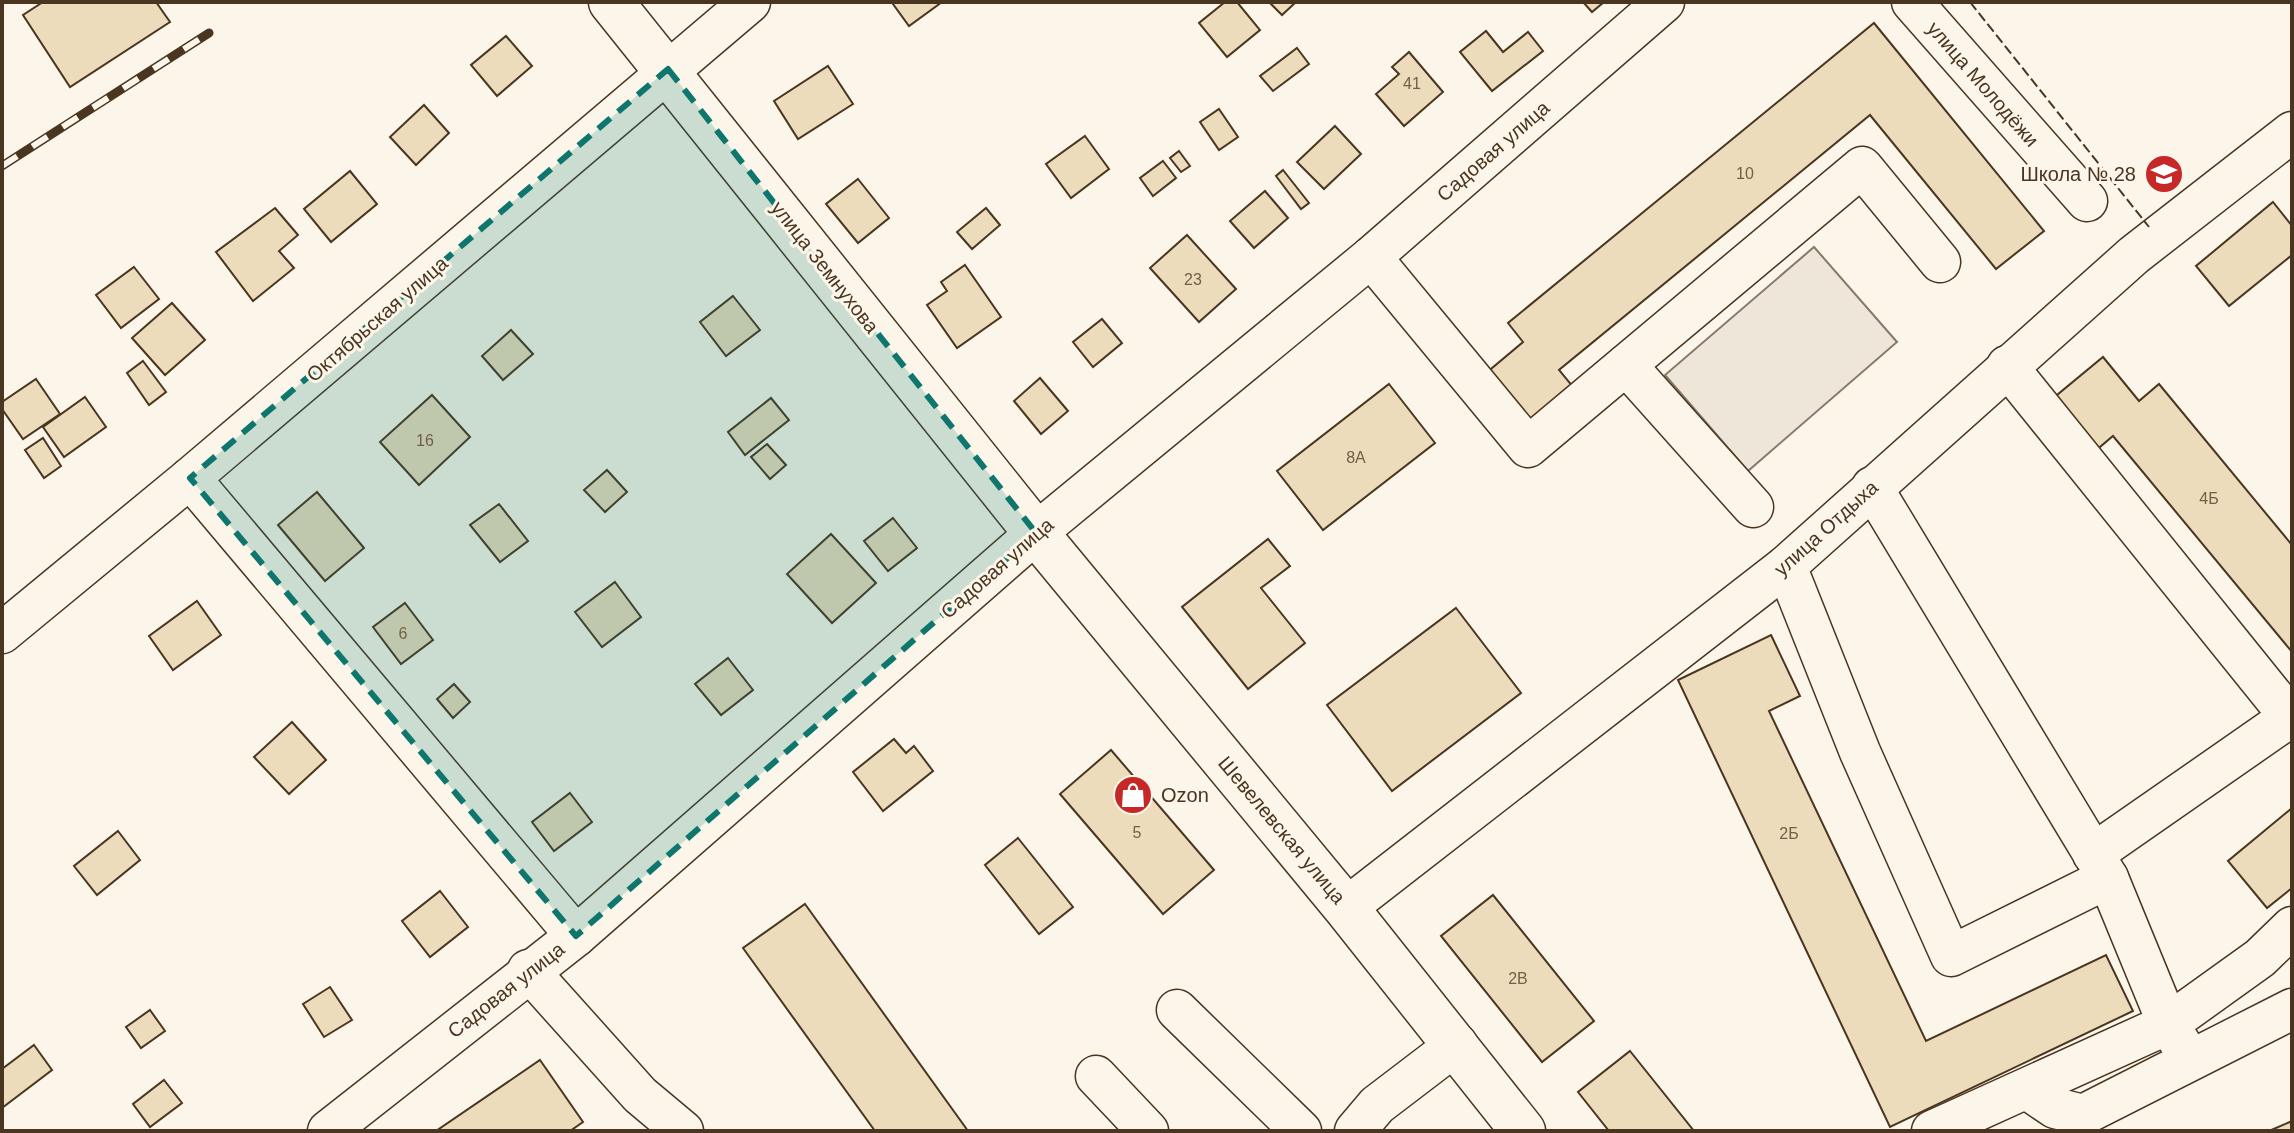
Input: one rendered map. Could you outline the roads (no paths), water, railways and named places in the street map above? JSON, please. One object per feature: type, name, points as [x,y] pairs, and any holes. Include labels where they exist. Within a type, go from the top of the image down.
[{"type":"main road","name":"улица Земнухова","points":[[611,2],[668,69],[1036,533]]},
{"type":"main road","name":"Шевелевская улица","points":[[1036,533],[1457,1044],[1523,1131]]},
{"type":"street","name":"Октябрьская улица","points":[[2,633],[190,478],[750,2]]},
{"type":"street","name":"Садовая улица","points":[[328,1131],[528,970],[576,936],[1036,533],[1371,257],[1664,2]]},
{"type":"street","name":"улица Молодёжи","points":[[1912,2],[2087,201]]},
{"type":"street","name":"улица Отдыха","points":[[1346,908],[1786,566],[2134,255],[2292,132]]},
{"type":"street","points":[[1371,257],[1528,447],[1862,167],[1940,262]]},
{"type":"street","points":[[1626,365],[1753,507]]},
{"type":"street","points":[[1786,566],[1860,752],[1951,956],[2100,866],[2290,717],[2007,366]]},
{"type":"street","points":[[190,478],[576,936]]},
{"type":"street","points":[[1872,487],[2100,866],[2168,1024],[2191,1060]]},
{"type":"street","points":[[1932,1131],[2168,1024],[2260,958],[2292,927]]},
{"type":"street","points":[[528,970],[640,1095],[683,1131]]},
{"type":"street","points":[[2027,1089],[2055,1108],[2083,1115],[2292,1009]]},
{"type":"street","points":[[1177,1010],[1301,1131]]},
{"type":"street","points":[[1355,1131],[1377,1105],[1457,1044]]},
{"type":"street","points":[[1096,1076],[1148,1131]]},
{"type":"railway","points":[[2,166],[209,33]]},
{"type":"place","name":"Школа № 28","points":[[2164,174]]},
{"type":"place","name":"Ozon","points":[[1133,795]]}]
